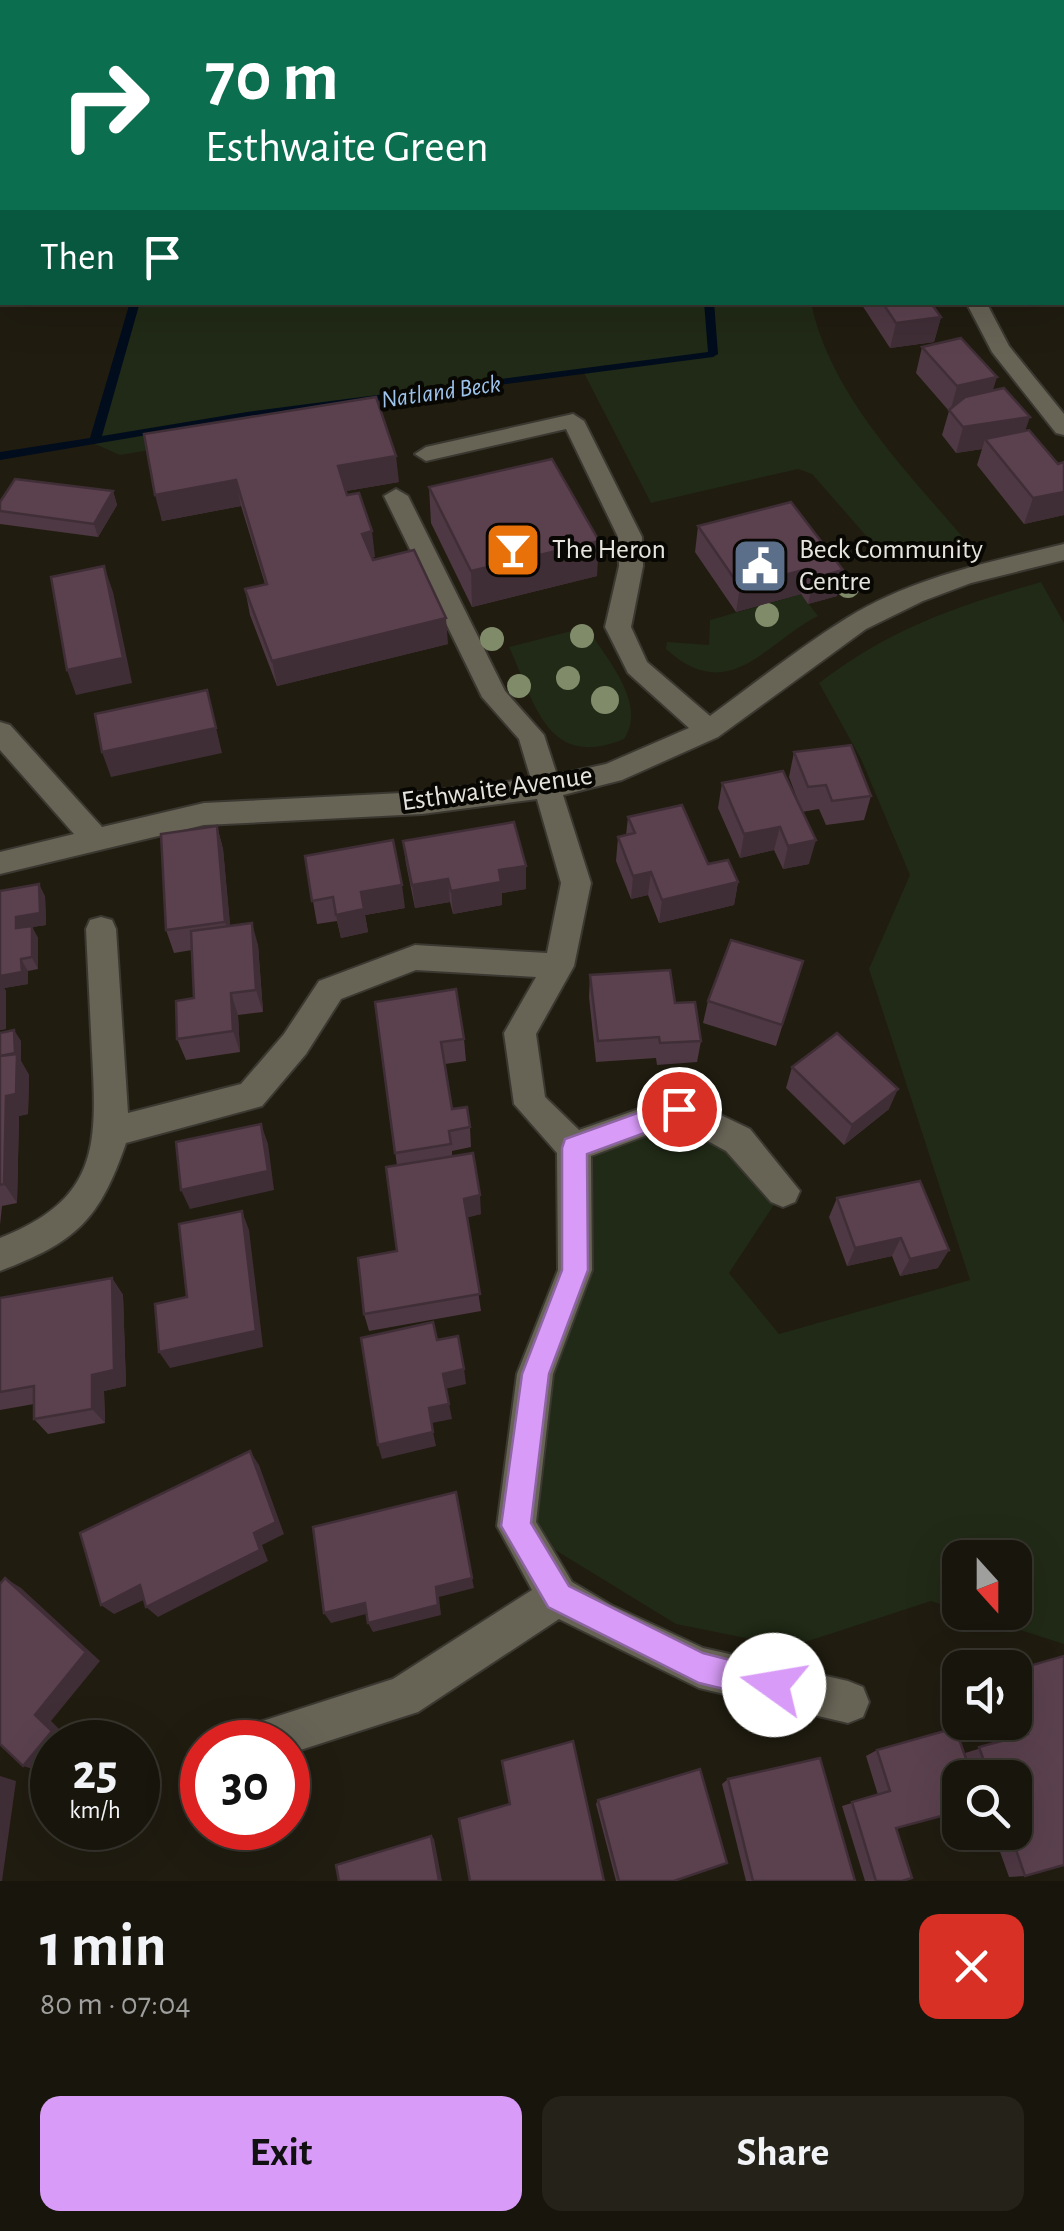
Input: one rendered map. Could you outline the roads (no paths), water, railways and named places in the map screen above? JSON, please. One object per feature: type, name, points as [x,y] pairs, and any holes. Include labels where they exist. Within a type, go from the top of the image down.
[{"type":"street","points":[[978,305],[999,348],[1064,428]]},
{"type":"street","points":[[426,454],[573,422],[630,537],[632,566],[618,627],[637,666],[710,730]]},
{"type":"street","points":[[396,496],[496,697],[531,735],[550,787],[576,883],[560,966],[520,1032],[530,1104],[574,1148],[575,1270],[536,1374],[516,1526],[558,1596],[699,1668],[848,1702]]},
{"type":"street","name":"Esthwaite Avenue","points":[[0,863],[94,837],[204,814],[422,803],[550,787],[612,773],[710,730],[857,623],[964,576],[1064,552]]},
{"type":"street","points":[[0,732],[94,837]]},
{"type":"street","points":[[0,1254],[55,1233],[90,1197],[113,1132],[100,930]]},
{"type":"street","points":[[113,1132],[250,1096],[295,1044],[330,990],[415,957],[560,966]]},
{"type":"street","points":[[574,1148],[679,1109],[738,1140],[783,1191]]},
{"type":"street","points":[[310,1726],[403,1696],[558,1596]]},
{"type":"waterway","points":[[95,440],[134,305]]},
{"type":"waterway","name":"Natland Beck","points":[[0,456],[247,415],[713,354],[709,305]]},
{"type":"place","name":"The Heron","points":[[513,550]]},
{"type":"place","name":"Beck Community Centre","points":[[760,566]]}]
